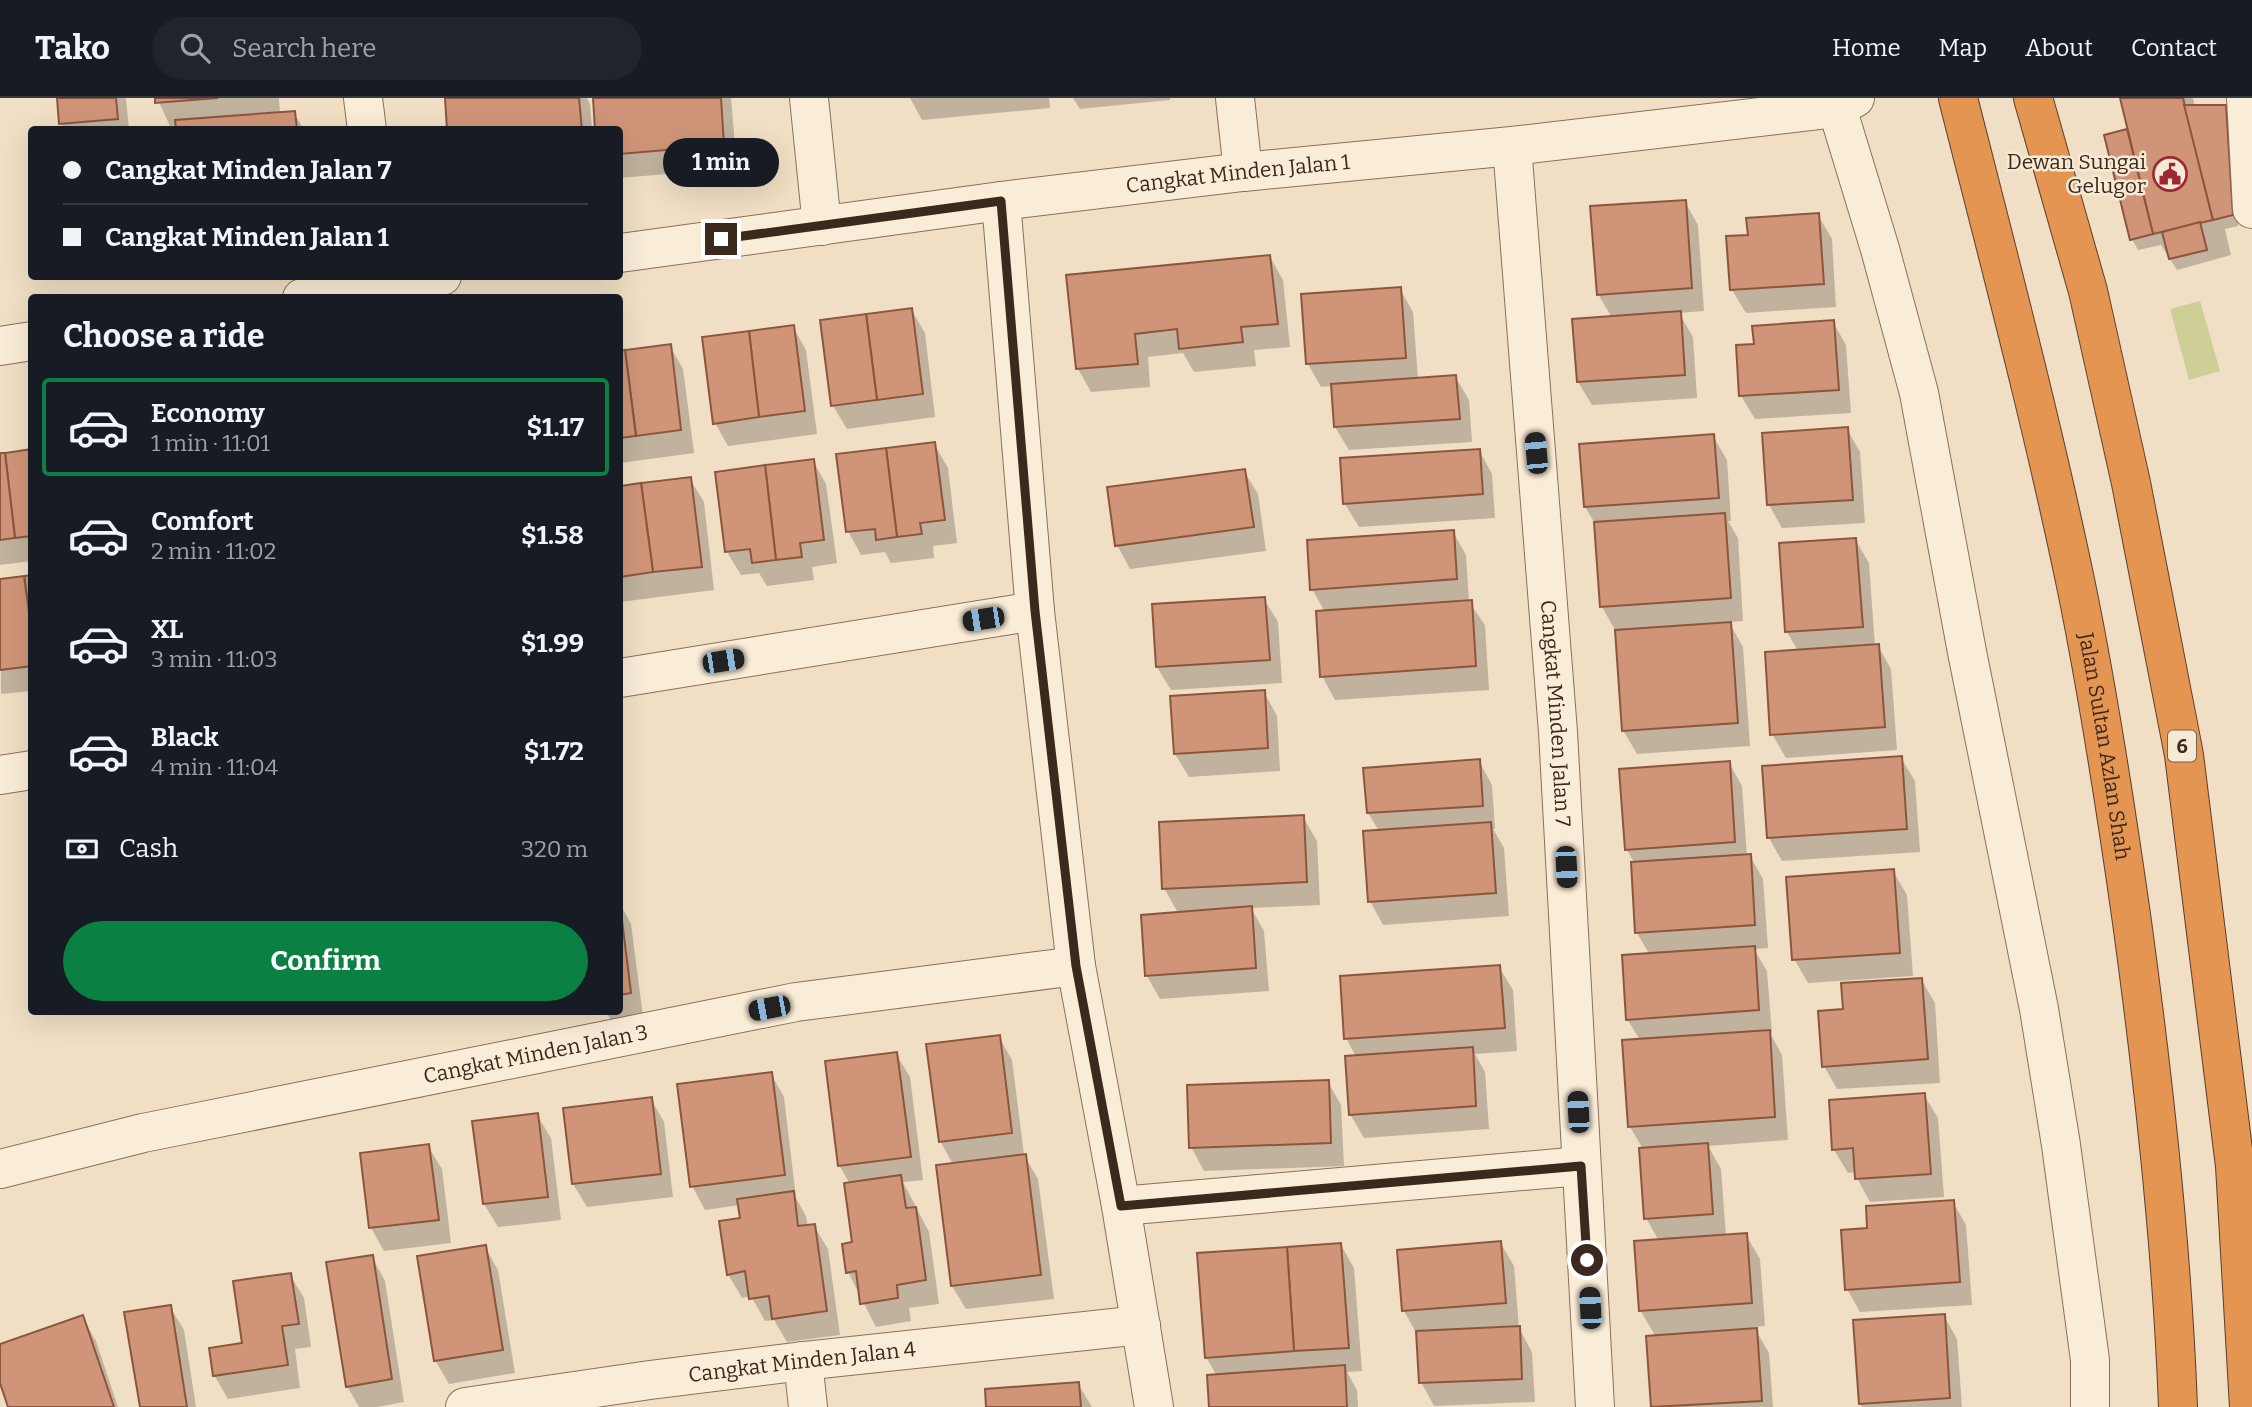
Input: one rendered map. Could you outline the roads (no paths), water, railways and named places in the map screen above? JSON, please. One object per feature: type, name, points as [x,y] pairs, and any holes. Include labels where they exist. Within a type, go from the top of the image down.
[{"type":"highway","name":"Jalan Sultan Azlan Shah","points":[[1958,98],[2043,436],[2076,587],[2109,762],[2144,1007],[2162,1167],[2178,1407]]},
{"type":"highway","name":"6","points":[[2034,98],[2088,291],[2131,483],[2184,755],[2235,1166],[2249,1407]]},
{"type":"street","points":[[363,98],[366,126]]},
{"type":"street","points":[[809,98],[822,226]]},
{"type":"street","points":[[1235,98],[1243,172]]},
{"type":"street","points":[[2246,98],[2252,209]]},
{"type":"street","points":[[1842,101],[1919,393],[1967,652],[2039,1009],[2061,1144],[2090,1360],[2090,1407]]},
{"type":"street","name":"Cangkat Minden Jalan 1","points":[[623,253],[1001,201],[1243,172],[1512,146],[1842,101]]},
{"type":"street","name":"Cangkat Minden Jalan 7","points":[[1512,146],[1559,732],[1595,1407]]},
{"type":"street","points":[[1001,201],[1035,611],[1076,966],[1121,1206],[1154,1407]]},
{"type":"street","points":[[320,294],[383,280]]},
{"type":"street","points":[[0,346],[28,342]]},
{"type":"street","points":[[623,678],[1035,611]]},
{"type":"street","points":[[0,775],[28,771]]},
{"type":"street","name":"Cangkat Minden Jalan 3","points":[[0,1170],[143,1133],[796,1002],[1076,966]]},
{"type":"street","points":[[1121,1206],[1581,1166]]},
{"type":"street","name":"Cangkat Minden Jalan 4","points":[[465,1407],[803,1361],[1141,1325]]},
{"type":"street","points":[[803,1361],[808,1407]]},
{"type":"place","name":"Dewan Sungai Gelugor","points":[[2170,174]]}]
